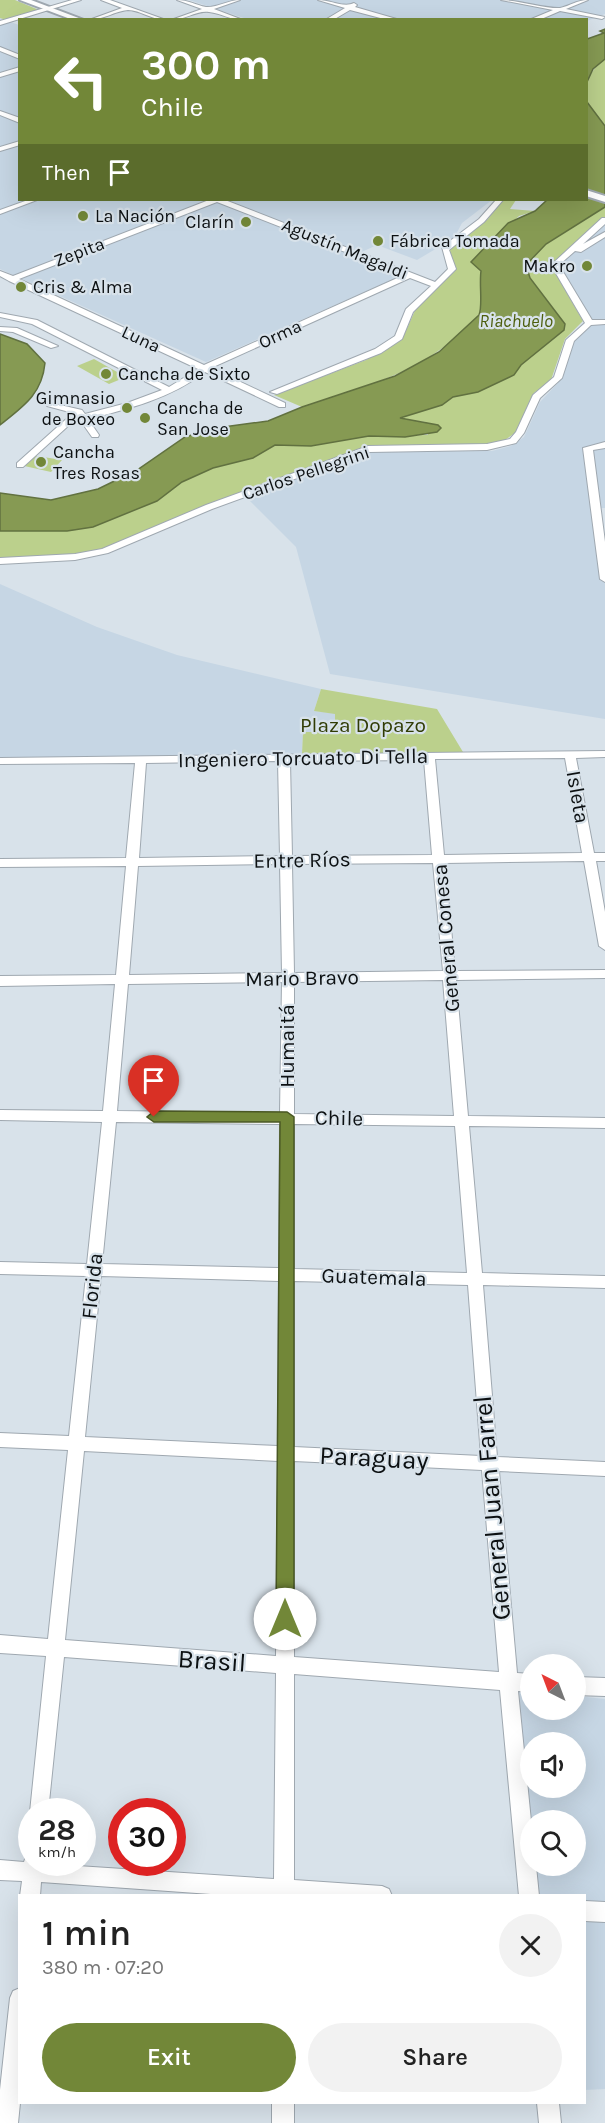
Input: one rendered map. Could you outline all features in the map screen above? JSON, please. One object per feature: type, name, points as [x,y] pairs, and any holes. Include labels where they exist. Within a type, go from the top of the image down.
[{"type":"main road","points":[[24,0],[76,18]]},
{"type":"main road","points":[[588,194],[605,199]]},
{"type":"street","points":[[0,23],[78,0]]},
{"type":"street","points":[[104,0],[157,18]]},
{"type":"street","points":[[180,0],[234,18]]},
{"type":"street","points":[[180,18],[237,0]]},
{"type":"street","points":[[321,0],[352,6],[391,18]]},
{"type":"street","points":[[504,0],[603,17]]},
{"type":"street","points":[[537,18],[585,0]]},
{"type":"street","points":[[331,18],[360,2]]},
{"type":"street","points":[[98,18],[129,8]]},
{"type":"street","points":[[588,22],[603,17]]},
{"type":"street","points":[[0,49],[18,56]]},
{"type":"street","points":[[0,75],[18,70]]},
{"type":"street","points":[[0,113],[18,120]]},
{"type":"street","points":[[0,149],[18,144]]},
{"type":"street","points":[[0,212],[30,201]]},
{"type":"street","name":"Zepita","points":[[12,279],[211,201]]},
{"type":"street","name":"Agustín Magaldi","points":[[223,201],[436,285]]},
{"type":"street","points":[[274,392],[378,351],[399,337],[409,311],[452,269],[445,249],[490,213],[498,201]]},
{"type":"street","points":[[603,223],[557,262],[555,268],[589,322],[605,322]]},
{"type":"street","points":[[557,262],[605,234]]},
{"type":"street","name":"Luna","points":[[0,273],[282,405]]},
{"type":"street","name":"Orma","points":[[20,465],[81,414],[147,398],[197,375],[205,368],[410,275]]},
{"type":"street","points":[[0,315],[34,322],[167,389]]},
{"type":"street","name":"Carlos Pellegrini","points":[[0,561],[75,557],[105,551],[209,507],[360,451],[388,447],[487,447],[509,443],[520,433],[536,397],[555,383],[570,340],[589,322]]},
{"type":"street","points":[[0,329],[14,330],[54,346]]},
{"type":"street","points":[[50,404],[81,414],[95,435]]},
{"type":"street","points":[[605,445],[588,448],[601,509],[605,579]]},
{"type":"street","name":"Isleta","points":[[570,754],[605,946]]},
{"type":"street","name":"Ingeniero Torcuato Di Tella","points":[[0,761],[605,754]]},
{"type":"street","name":"General Conesa","points":[[429,756],[461,1119]]},
{"type":"street","name":"Humaitá","points":[[284,759],[288,977],[284,1893]]},
{"type":"street","name":"Florida","points":[[41,1798],[110,1116],[141,760]]},
{"type":"street","name":"Entre Ríos","points":[[0,863],[605,857]]},
{"type":"street","name":"Mario Bravo","points":[[0,981],[605,974]]},
{"type":"street","name":"Chile","points":[[0,1115],[461,1119],[605,1123]]},
{"type":"street","name":"General Juan Farrel","points":[[461,1119],[507,1681],[529,1894]]},
{"type":"street","name":"Guatemala","points":[[0,1268],[286,1274],[473,1281],[605,1282]]},
{"type":"street","name":"Paraguay","points":[[0,1440],[605,1469]]},
{"type":"street","name":"Brasil","points":[[0,1644],[520,1682]]},
{"type":"street","points":[[586,1686],[605,1687]]},
{"type":"street","points":[[0,1870],[18,1869]]},
{"type":"street","points":[[96,1874],[284,1893],[317,1894]]},
{"type":"street","points":[[30,1894],[32,1876]]},
{"type":"street","points":[[586,1911],[605,1912]]},
{"type":"street","points":[[7,2123],[6,2070],[18,2008]]},
{"type":"street","points":[[283,2104],[283,2123]]},
{"type":"street","points":[[548,2104],[550,2123]]},
{"type":"shaded area","points":[[189,0],[605,0],[605,14],[588,21],[588,18],[244,18]]},
{"type":"shaded area","points":[[0,18],[18,25],[18,201],[491,201],[462,223],[454,238],[417,260],[377,245],[353,256],[401,276],[206,362],[0,269]]},
{"type":"shaded area","points":[[605,219],[605,508],[591,508],[605,584],[605,719],[330,674],[296,547],[246,497],[355,452],[492,451],[511,446],[524,437],[540,402],[558,383],[567,339],[585,321],[552,268],[553,264]]},
{"type":"shaded area","points":[[0,584],[97,627],[177,655],[321,689],[314,711],[335,713],[335,732],[303,732],[302,759],[0,759]]},
{"type":"shaded area","points":[[586,1697],[605,1699],[605,2089],[586,2090],[586,1894],[537,1894],[535,1876],[586,1876],[586,1810],[530,1810],[528,1798],[586,1798],[586,1732],[523,1732],[522,1720],[586,1720]]},
{"type":"green space","points":[[0,0],[15,0],[39,10],[6,20],[0,18]]},
{"type":"green space","points":[[605,59],[605,126],[588,105],[588,81],[596,67]]},
{"type":"green space","points":[[501,201],[515,201],[510,209],[535,211],[519,216],[472,262],[481,270],[480,312],[475,320],[448,344],[410,368],[368,386],[302,407],[274,395],[366,360],[404,335],[417,306],[455,271],[447,250],[488,219]]},
{"type":"green space","points":[[605,207],[605,218],[551,265],[583,321],[565,339],[551,380],[534,393],[515,433],[502,442],[481,445],[366,447],[187,513],[113,545],[87,553],[0,558],[0,531],[67,531],[93,527],[157,501],[182,482],[213,468],[253,458],[275,445],[311,446],[369,436],[428,435],[426,422],[399,420],[400,418],[442,405],[453,397],[478,392],[514,375],[521,365],[564,330],[565,324],[530,278],[526,265],[546,244]]},
{"type":"green space","name":"Cancha de Sixto","points":[[94,359],[126,377],[109,384],[77,366]]},
{"type":"green space","name":"Cancha Tres Rosas","points":[[31,455],[62,460],[51,472],[20,465]]},
{"type":"green space","name":"Plaza Dopazo","points":[[321,689],[437,709],[463,752],[302,754],[303,732],[335,732],[335,714],[314,711]]},
{"type":"water","points":[[605,29],[605,59],[593,69],[588,80],[588,39],[604,33],[600,31]]},
{"type":"water","name":"Riachuelo","points":[[588,103],[605,126],[605,207],[546,244],[526,265],[530,278],[565,324],[564,330],[521,365],[514,375],[478,392],[453,397],[442,405],[400,418],[438,425],[441,428],[437,432],[405,437],[369,436],[311,446],[275,445],[253,458],[213,468],[182,482],[157,501],[93,527],[67,531],[0,531],[0,493],[51,500],[98,489],[137,470],[185,437],[216,428],[268,421],[302,407],[395,376],[439,352],[479,315],[481,271],[471,262],[508,223],[535,211],[546,201],[588,201]]},
{"type":"water","points":[[0,334],[27,344],[45,363],[36,391],[24,405],[0,425]]},
{"type":"place","name":"La Nación","points":[[83,216]]},
{"type":"place","name":"Clarín","points":[[246,222]]},
{"type":"place","name":"Fábrica Tomada","points":[[378,241]]},
{"type":"place","name":"Makro","points":[[587,266]]},
{"type":"place","name":"Cris & Alma","points":[[21,287]]},
{"type":"place","name":"Cancha de Sixto","points":[[106,374]]},
{"type":"place","name":"Gimnasio de Boxeo","points":[[127,408]]},
{"type":"place","name":"Cancha de San Jose","points":[[145,418]]},
{"type":"place","name":"Cancha Tres Rosas","points":[[41,462]]},
{"type":"route","points":[[154,1117],[287,1117],[285,1619]]}]
